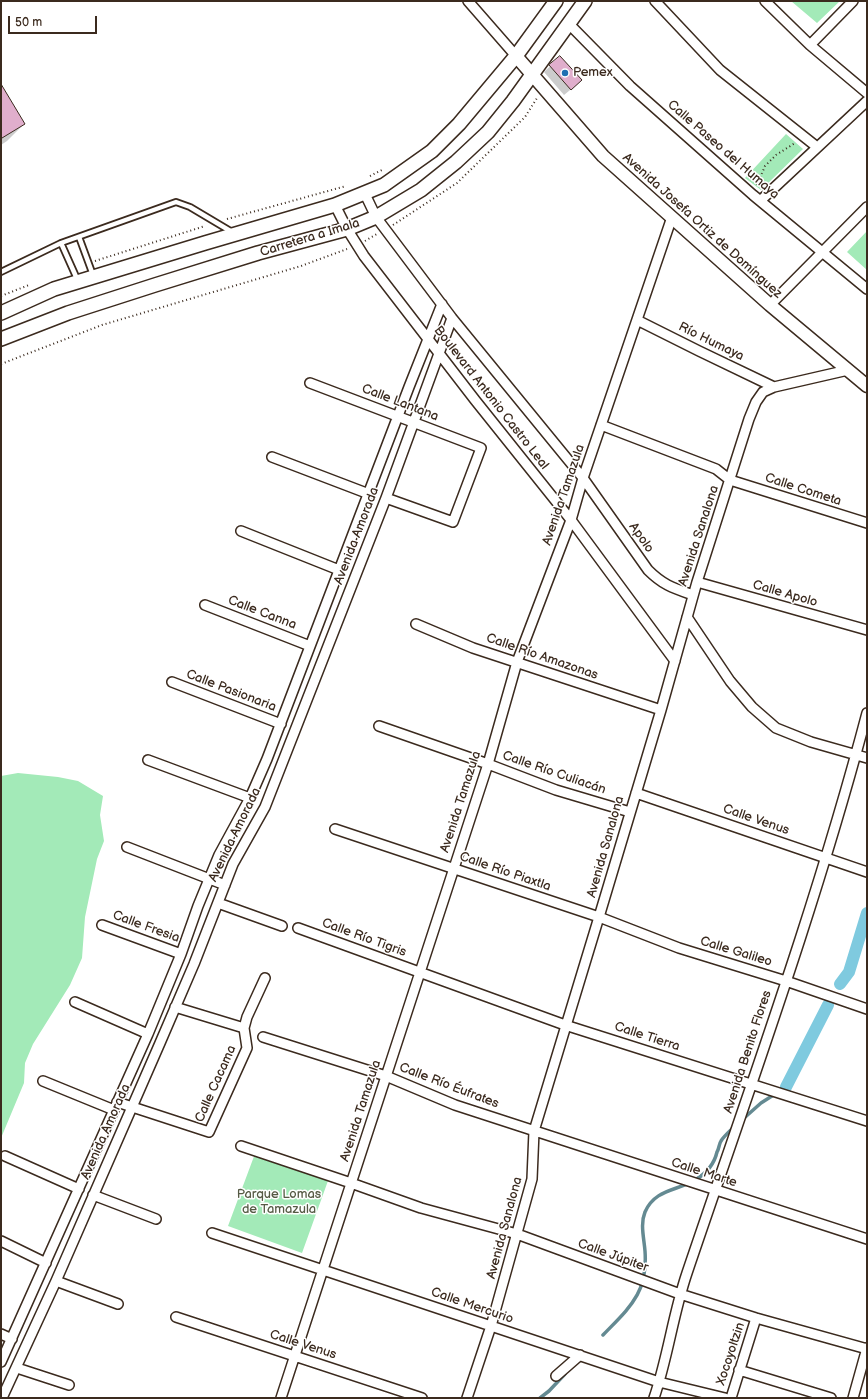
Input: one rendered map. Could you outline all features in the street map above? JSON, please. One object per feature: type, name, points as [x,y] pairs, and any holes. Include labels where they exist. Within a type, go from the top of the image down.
[{"type":"main road","name":"Carretera a Imala","points":[[1,312],[54,290],[335,205],[384,185],[432,151],[468,114],[516,56],[556,1]]},
{"type":"main road","name":"Carretera a Imala","points":[[1,339],[68,314],[258,253],[347,229],[376,217],[421,190],[456,162],[488,132],[532,75],[585,1]]},
{"type":"street","points":[[468,1],[516,56]]},
{"type":"street","points":[[655,1],[720,70],[817,148]]},
{"type":"street","points":[[764,1],[810,44],[867,92]]},
{"type":"street","points":[[810,44],[854,1]]},
{"type":"street","name":"Calle Paseo del Humaya","points":[[569,24],[630,86],[753,195],[867,288]]},
{"type":"street","name":"Avenida Josefa Ortiz de Domínguez","points":[[516,56],[603,156],[770,305],[867,386]]},
{"type":"street","points":[[760,201],[867,101]]},
{"type":"street","name":"Boulevard Antonio Castro Leal","points":[[365,194],[376,217],[452,318],[583,478]]},
{"type":"street","name":"Boulevard Antonio Castro Leal","points":[[335,205],[347,229],[364,256],[428,340],[570,520],[675,661]]},
{"type":"street","points":[[770,305],[867,207]]},
{"type":"street","name":"Avenida Tamazula","points":[[281,1398],[421,973],[453,868],[488,764],[517,662],[570,520],[672,217]]},
{"type":"street","name":"Avenida Amorada","points":[[1,1362],[148,1034],[219,855],[250,798],[281,724],[442,304]]},
{"type":"street","name":"Avenida Amorada","points":[[2,1398],[56,1281],[132,1107],[175,1007],[233,864],[265,806],[386,498],[452,318]]},
{"type":"street","name":"Río Humaya","points":[[637,320],[774,387]]},
{"type":"street","name":"Avenida Sanalona","points":[[467,1398],[491,1326],[532,1179],[534,1131],[661,710],[693,595],[749,419],[756,402],[763,392],[774,387],[848,370]]},
{"type":"street","name":"Calle Lantana","points":[[310,383],[482,448],[453,522],[386,498]]},
{"type":"street","points":[[409,387],[424,394]]},
{"type":"street","name":"Calle Cometa","points":[[601,425],[716,470],[730,480],[867,523]]},
{"type":"street","points":[[272,457],[369,494]]},
{"type":"street","name":"Apolo","points":[[583,478],[648,570],[659,581],[693,595]]},
{"type":"street","points":[[241,531],[339,570]]},
{"type":"street","name":"Calle Apolo","points":[[697,582],[867,630]]},
{"type":"street","name":"Calle Canna","points":[[205,605],[310,646]]},
{"type":"street","points":[[687,617],[730,681],[752,707],[776,728],[811,742],[867,758]]},
{"type":"street","name":"Calle Río Amazonas","points":[[416,624],[473,648],[661,710]]},
{"type":"street","name":"Calle Pasionaria","points":[[172,682],[281,724]]},
{"type":"street","points":[[291,697],[306,702]]},
{"type":"street","name":"Avenida Benito Flores","points":[[654,1398],[660,1382],[680,1294],[752,1085],[826,858],[867,713]]},
{"type":"street","name":"Calle Río Culiacán","points":[[379,726],[488,764],[556,790],[630,812]]},
{"type":"street","points":[[148,760],[250,798]]},
{"type":"street","name":"Calle Venus","points":[[636,793],[867,872]]},
{"type":"street","name":"Calle Río Piaxtla","points":[[335,829],[599,917]]},
{"type":"street","points":[[127,847],[225,885]]},
{"type":"street","points":[[218,903],[282,926]]},
{"type":"street","name":"Calle Galileo","points":[[599,917],[679,948],[786,981],[867,1009]]},
{"type":"street","name":"Calle Fresia","points":[[102,925],[181,954]]},
{"type":"street","name":"Calle Río Tigris","points":[[298,928],[421,973]]},
{"type":"street","name":"Calle Tierra","points":[[421,973],[566,1025],[867,1121]]},
{"type":"street","name":"Calle Cacama","points":[[132,1107],[209,1132],[247,1048],[244,1028],[247,1017],[265,978]]},
{"type":"street","points":[[75,1002],[148,1034]]},
{"type":"street","points":[[175,1007],[244,1028]]},
{"type":"street","name":"Calle Río Éufrates","points":[[263,1037],[386,1076],[455,1105],[534,1131]]},
{"type":"street","points":[[43,1081],[116,1106],[132,1107]]},
{"type":"street","name":"Calle Marte","points":[[534,1131],[867,1239]]},
{"type":"street","name":"Calle Júpiter","points":[[241,1146],[421,1208],[517,1234],[680,1294],[756,1318],[867,1348]]},
{"type":"street","points":[[5,1156],[79,1189]]},
{"type":"street","points":[[93,1195],[156,1218]]},
{"type":"street","name":"Calle Mercurio","points":[[212,1233],[660,1382],[725,1398]]},
{"type":"street","points":[[1,1241],[46,1264]]},
{"type":"street","points":[[56,1281],[118,1304]]},
{"type":"street","name":"Calle Venus","points":[[176,1316],[422,1398]]},
{"type":"street","name":"Xocoyoltzin","points":[[731,1398],[756,1318]]},
{"type":"street","points":[[20,1320],[35,1328]]},
{"type":"street","points":[[1,1334],[12,1339]]},
{"type":"street","points":[[852,1398],[867,1348]]},
{"type":"street","points":[[556,1376],[580,1355]]},
{"type":"street","points":[[17,1368],[69,1385]]},
{"type":"street","points":[[740,1370],[831,1398]]},
{"type":"lane","points":[[1,272],[61,243],[176,202],[190,207],[236,234]]},
{"type":"lane","points":[[79,237],[94,277]]},
{"type":"lane","points":[[61,243],[79,282]]},
{"type":"path","points":[[753,195],[765,166],[776,155],[791,145],[806,139]]},
{"type":"path","points":[[370,176],[388,167]]},
{"type":"path","points":[[89,263],[215,223],[350,185]]},
{"type":"path","points":[[1,296],[30,285]]},
{"type":"green space","points":[[791,1],[840,1],[817,23]]},
{"type":"green space","points":[[786,134],[803,149],[761,190],[745,178]]},
{"type":"green space","points":[[867,231],[867,270],[847,252]]},
{"type":"green space","points":[[18,773],[58,777],[78,781],[103,796],[100,815],[104,841],[97,859],[85,917],[82,958],[70,985],[33,1044],[25,1063],[24,1083],[1,1138],[1,776]]},
{"type":"green space","name":"Parque Lomas de Tamazula","points":[[256,1151],[329,1178],[302,1253],[228,1226]]},
{"type":"building","name":"Pemex","points":[[560,56],[582,80],[571,90],[549,65]]},
{"type":"building","points":[[1,84],[25,124],[2,138],[1,137]]},
{"type":"waterway","points":[[840,984],[849,972],[867,913]]},
{"type":"waterway","points":[[786,1087],[828,1005]]},
{"type":"waterway","points":[[743,1119],[761,1103],[786,1087]]},
{"type":"waterway","points":[[603,1335],[629,1307],[640,1289],[644,1278],[645,1251],[643,1221],[649,1204],[660,1195],[688,1184],[706,1171],[712,1165],[721,1141],[734,1127]]},
{"type":"waterway","points":[[540,1398],[565,1374]]},
{"type":"place","name":"Pemex","points":[[565,73]]}]
